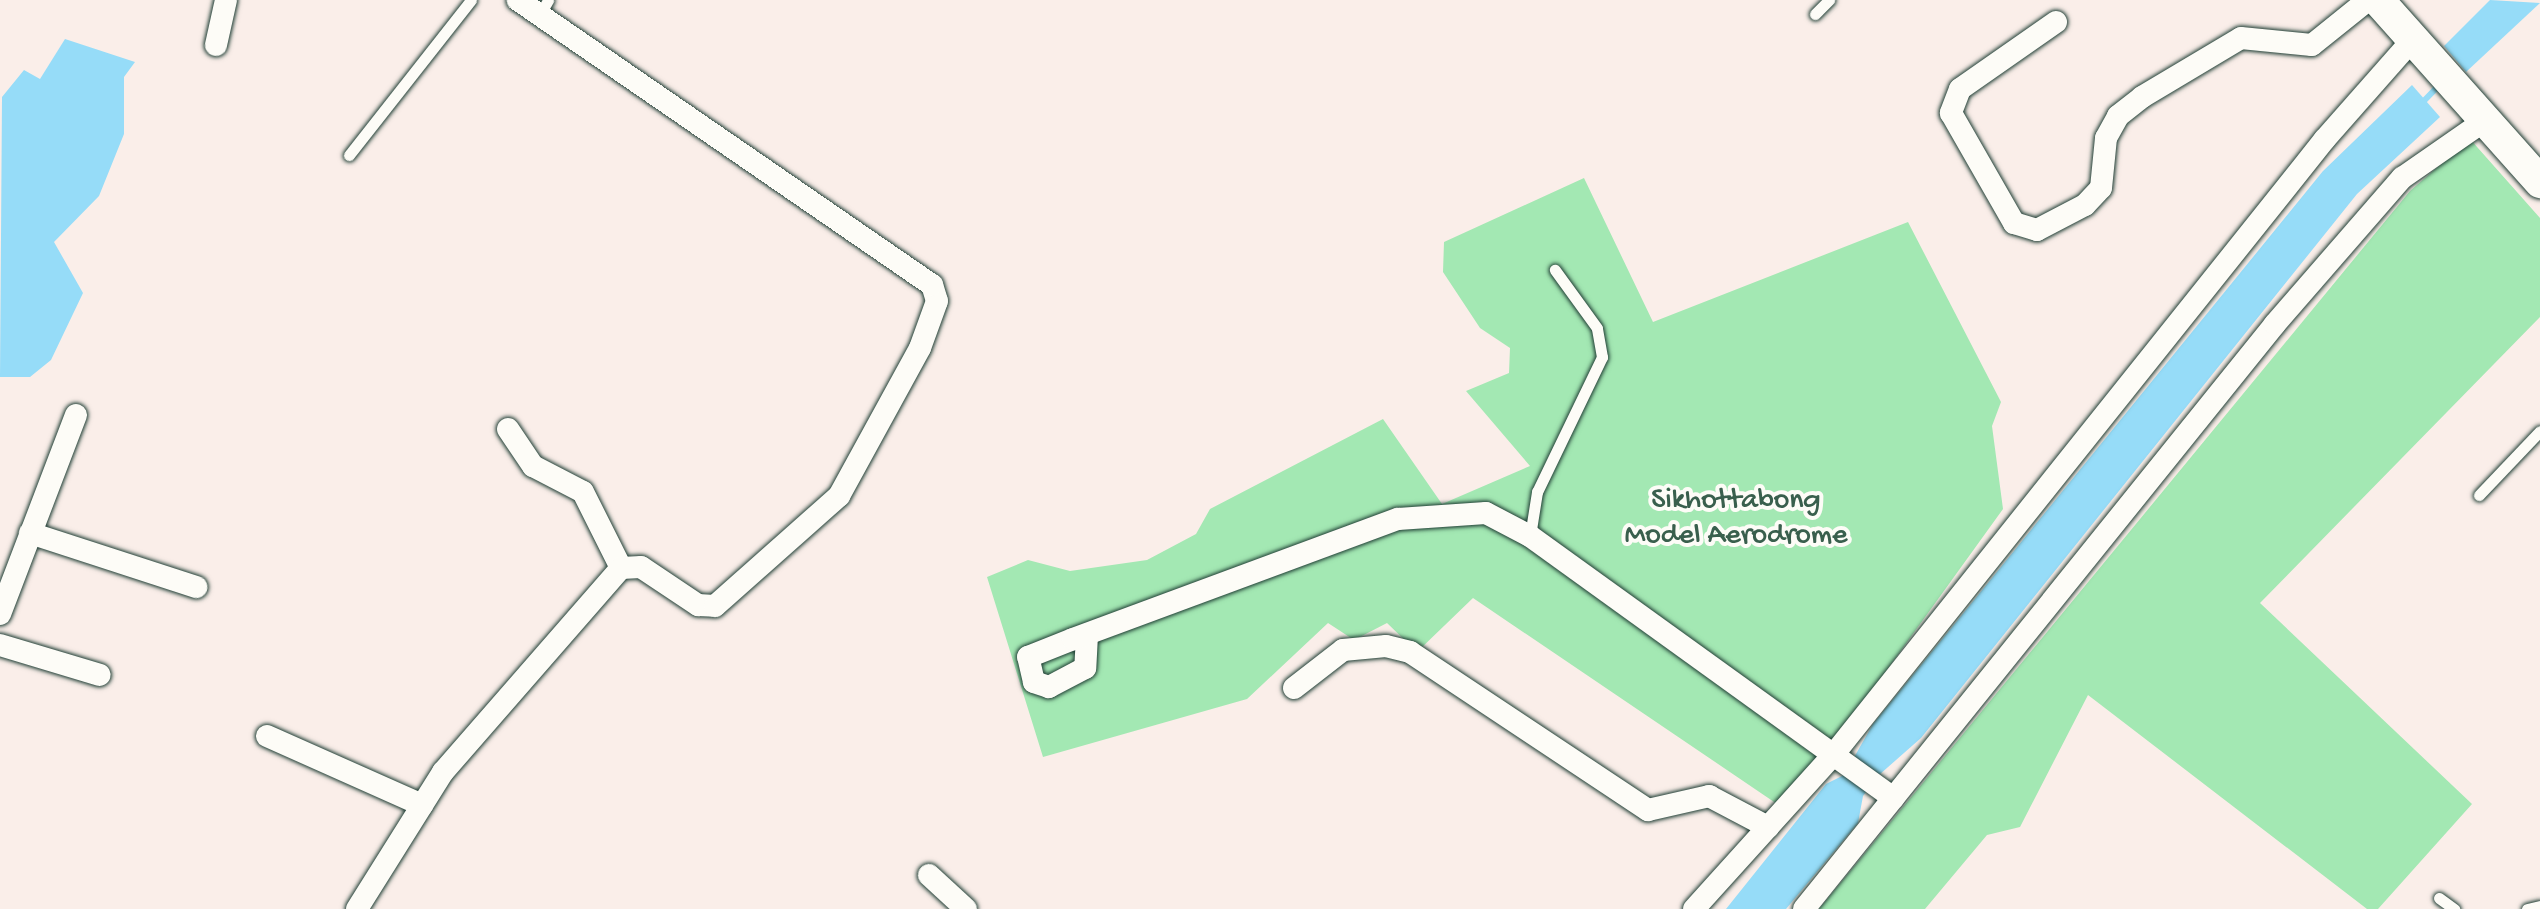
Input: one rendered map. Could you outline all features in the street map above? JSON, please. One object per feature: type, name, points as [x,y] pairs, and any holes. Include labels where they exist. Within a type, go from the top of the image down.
[{"type":"main road","points":[[2378,0],[2540,182]]},
{"type":"street","points":[[216,45],[226,0]]},
{"type":"street","points":[[358,909],[422,805],[469,740],[621,568],[641,567],[708,607],[768,564],[839,496],[860,466],[938,301],[932,285],[544,7],[518,0]]},
{"type":"street","points":[[2056,22],[1960,89],[1951,113],[2014,223],[2037,230],[2085,205],[2101,188],[2106,138],[2118,116],[2142,97],[2241,38],[2312,45],[2368,0]]},
{"type":"street","points":[[1694,909],[1768,827],[1841,758],[2325,138],[2416,40]]},
{"type":"street","points":[[1804,909],[1887,793],[2389,193],[2487,119]]},
{"type":"street","points":[[0,614],[76,415]]},
{"type":"street","points":[[508,428],[533,466],[583,492],[621,568]]},
{"type":"street","points":[[1087,635],[1398,519],[1486,513],[1530,536],[1887,793]]},
{"type":"street","points":[[30,534],[196,587]]},
{"type":"street","points":[[0,645],[100,674]]},
{"type":"street","points":[[1294,688],[1343,650],[1386,646],[1410,652],[1648,810],[1710,796],[1768,827]]},
{"type":"street","points":[[266,736],[422,805]]},
{"type":"street","points":[[929,875],[966,909]]},
{"type":"lane","points":[[348,155],[471,0]]},
{"type":"lane","points":[[1815,14],[1829,0]]},
{"type":"lane","points":[[1530,536],[1537,492],[1602,357],[1597,328],[1555,270]]},
{"type":"lane","points":[[2479,496],[2540,431]]},
{"type":"lane","points":[[2439,898],[2454,909]]},
{"type":"lane","points":[[2527,909],[2540,906]]},
{"type":"green space","points":[[2470,139],[2540,218],[2540,317],[2260,603],[2472,804],[2378,909],[2367,909],[2088,695],[2020,827],[1987,835],[1925,909],[1819,909],[2410,191]]},
{"type":"green space","name":"Sikhottabong Model Aerodrome","points":[[1584,178],[1653,322],[1908,222],[2001,402],[1992,426],[2003,509],[1786,810],[1473,598],[1417,652],[1387,623],[1354,640],[1328,623],[1247,699],[1043,757],[987,577],[1028,560],[1070,571],[1147,560],[1196,534],[1210,509],[1383,419],[1442,504],[1530,466],[1466,391],[1509,373],[1510,348],[1480,328],[1443,272],[1444,242]]},
{"type":"water","points":[[2490,0],[2540,3],[2466,72],[2444,46]]},
{"type":"water","points":[[65,39],[135,62],[124,77],[124,134],[99,196],[54,242],[83,293],[51,360],[30,377],[0,377],[2,97],[24,70],[40,79]]},
{"type":"water","points":[[2412,85],[2440,117],[2357,194],[1921,738],[1879,775],[1863,796],[1858,823],[1786,909],[1726,909],[1826,784],[1844,775],[1873,724],[2323,171]]},
{"type":"waterway","points":[[2419,106],[2438,86]]}]
